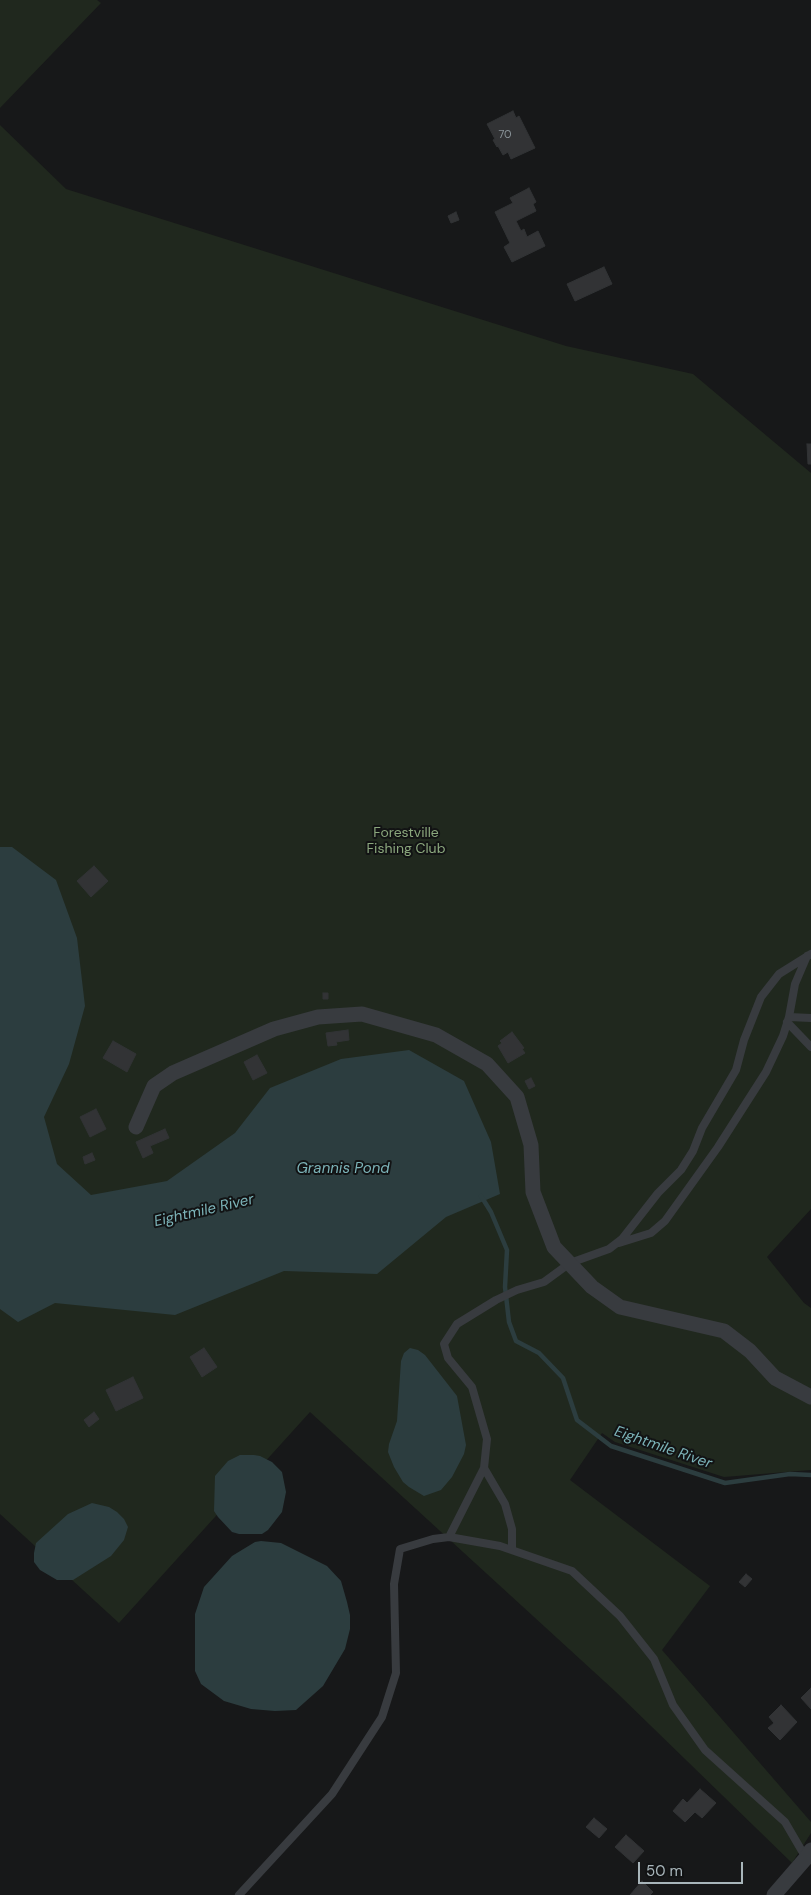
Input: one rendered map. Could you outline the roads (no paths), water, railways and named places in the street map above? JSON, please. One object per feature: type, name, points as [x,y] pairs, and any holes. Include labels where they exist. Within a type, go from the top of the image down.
[{"type":"street","points":[[136,1127],[154,1086],[172,1073],[274,1029],[318,1017],[362,1014],[436,1035],[487,1064],[517,1098],[531,1145],[534,1192],[554,1247],[592,1287],[620,1307],[724,1331],[750,1351],[775,1378],[811,1396]]},
{"type":"street","points":[[774,1895],[808,1854]]},
{"type":"lane","points":[[617,1244],[650,1233],[665,1221],[718,1147],[766,1072],[783,1036],[795,984],[809,955]]},
{"type":"lane","points":[[449,1537],[484,1468],[487,1439],[472,1387],[448,1358],[444,1344],[457,1324],[496,1300],[517,1290],[544,1282],[570,1263],[609,1250],[634,1226],[658,1193],[681,1170],[693,1151],[702,1128],[736,1070],[744,1040],[761,997],[779,974],[809,955]]},
{"type":"lane","points":[[788,1019],[811,1018]]},
{"type":"lane","points":[[788,1019],[811,1048]]},
{"type":"lane","points":[[484,1468],[505,1504],[512,1529],[512,1550]]},
{"type":"lane","points":[[239,1895],[332,1794],[382,1718],[396,1673],[394,1584],[400,1550],[433,1538],[449,1537],[500,1546],[572,1571],[620,1616],[654,1659],[673,1705],[705,1750],[785,1822],[808,1854]]},
{"type":"water","name":"Grannis Pond","points":[[0,847],[12,847],[56,880],[77,938],[85,1006],[69,1064],[44,1117],[57,1164],[91,1195],[167,1181],[235,1133],[270,1088],[341,1059],[409,1050],[464,1081],[491,1142],[500,1194],[446,1217],[377,1274],[284,1271],[175,1315],[55,1303],[18,1322],[0,1309]]},
{"type":"water","points":[[410,1348],[418,1350],[425,1355],[457,1396],[466,1445],[464,1454],[452,1477],[441,1490],[424,1496],[403,1482],[388,1452],[397,1421],[401,1361],[404,1353]]},
{"type":"water","points":[[240,1455],[260,1456],[272,1462],[282,1472],[286,1492],[282,1512],[268,1530],[262,1534],[239,1534],[232,1532],[214,1511],[215,1476],[228,1461]]},
{"type":"water","points":[[92,1503],[109,1507],[124,1519],[128,1527],[124,1540],[111,1556],[73,1580],[57,1580],[40,1570],[34,1562],[36,1543],[68,1514]]},
{"type":"water","points":[[255,1542],[281,1543],[327,1566],[341,1581],[350,1615],[350,1629],[345,1649],[323,1686],[296,1710],[251,1709],[224,1701],[201,1684],[195,1671],[195,1614],[204,1587],[232,1556]]},
{"type":"waterway","name":"Eightmile River","points":[[481,1196],[491,1212],[507,1250],[505,1287],[509,1322],[516,1341],[539,1353],[563,1378],[577,1420],[611,1446],[725,1483],[790,1474],[811,1475]]},
{"type":"park label","name":"Forestville Fishing Club","points":[[406,842]]}]
